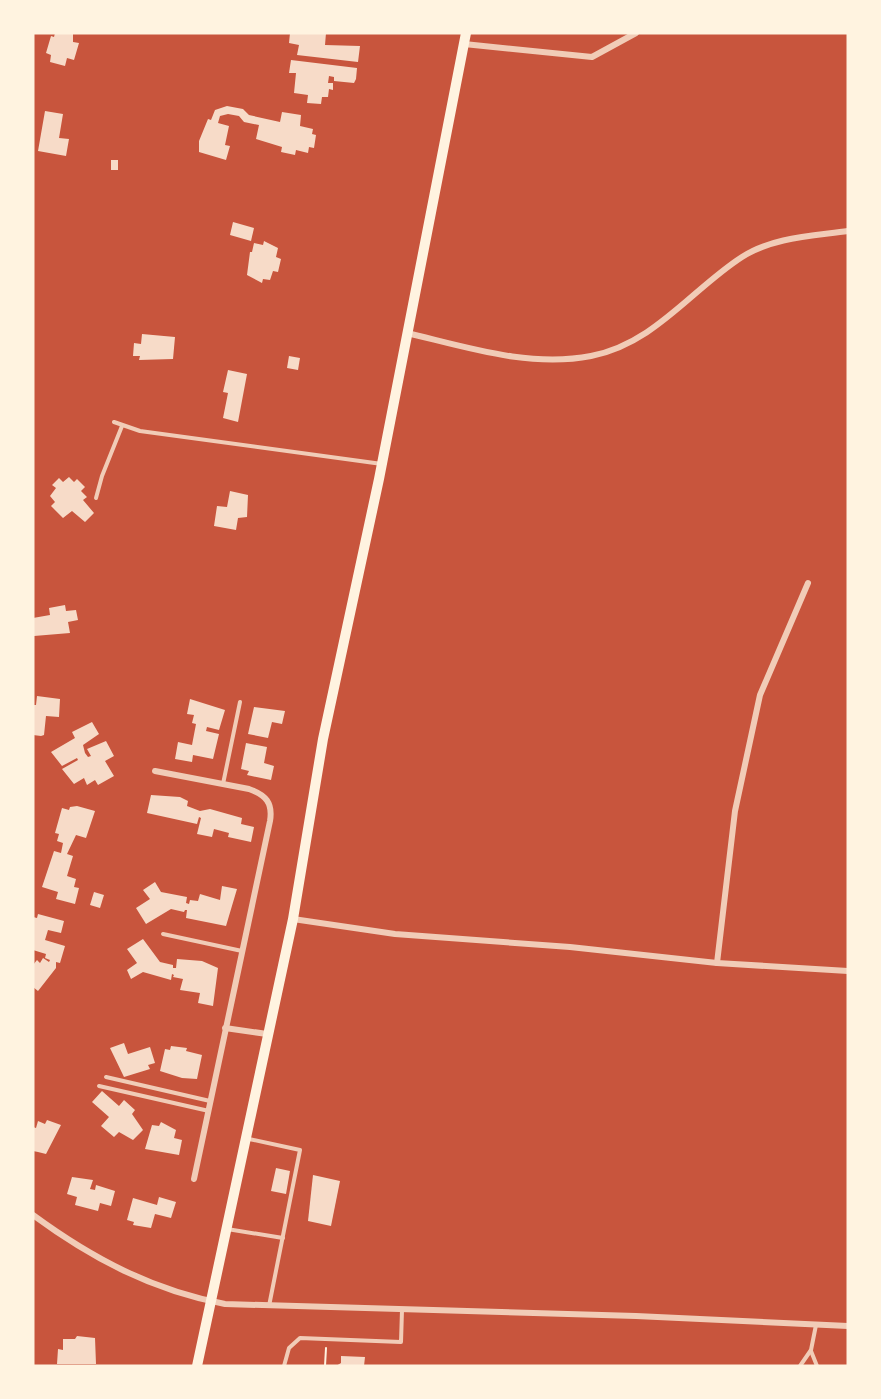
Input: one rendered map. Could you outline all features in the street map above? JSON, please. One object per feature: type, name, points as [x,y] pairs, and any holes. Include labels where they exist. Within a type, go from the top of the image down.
[{"type":"main road","points":[[197,1366],[244,1138],[293,920],[323,739],[382,464],[465,38]]},
{"type":"street","points":[[465,38],[592,57],[636,33]]},
{"type":"street","points":[[407,333],[474,349],[538,360],[592,356],[621,347],[654,328],[743,256],[775,242],[848,231]]},
{"type":"street","points":[[717,963],[735,811],[760,695],[808,583]]},
{"type":"street","points":[[155,771],[257,792],[268,799],[271,806],[270,821],[194,1179]]},
{"type":"street","points":[[293,920],[386,933],[570,947],[717,963],[848,971]]},
{"type":"street","points":[[225,1028],[267,1034]]},
{"type":"street","points":[[33,1215],[69,1240],[134,1276],[176,1294],[211,1302],[269,1306],[848,1326]]},
{"type":"lane","points":[[114,422],[122,426],[382,464]]},
{"type":"lane","points":[[96,498],[102,476],[122,426]]},
{"type":"lane","points":[[222,784],[240,702]]},
{"type":"lane","points":[[163,934],[242,951]]},
{"type":"lane","points":[[106,1077],[154,1090],[211,1101]]},
{"type":"lane","points":[[99,1086],[209,1112]]},
{"type":"lane","points":[[153,1098],[154,1090]]},
{"type":"lane","points":[[244,1138],[300,1150],[269,1306]]},
{"type":"lane","points":[[225,1229],[283,1238]]},
{"type":"lane","points":[[284,1366],[289,1348],[295,1341],[306,1337],[401,1342],[402,1309]]},
{"type":"lane","points":[[800,1366],[811,1350],[816,1325]]},
{"type":"lane","points":[[811,1350],[817,1366]]},
{"type":"path","points":[[325,1366],[326,1338]]},
{"type":"building","points":[[55,33],[73,33],[73,42],[79,43],[74,60],[67,58],[65,66],[50,62],[51,55],[46,53],[51,36],[54,37]]},
{"type":"building","points":[[290,33],[326,33],[325,45],[360,46],[358,62],[297,55],[299,45],[289,43]]},
{"type":"building","points":[[291,60],[357,68],[356,79],[354,83],[334,81],[334,77],[329,76],[328,83],[333,83],[333,90],[329,89],[328,97],[322,97],[321,104],[307,103],[308,95],[294,93],[296,73],[289,73]]},
{"type":"building","points":[[227,106],[243,109],[249,115],[280,122],[282,112],[301,115],[300,126],[313,129],[312,134],[316,135],[314,148],[309,147],[308,153],[296,150],[295,155],[281,152],[282,147],[256,139],[259,125],[244,122],[239,116],[228,114],[220,116],[218,123],[229,126],[225,145],[230,146],[226,160],[199,152],[199,141],[208,119],[211,120],[215,110]]},
{"type":"building","points":[[45,111],[63,114],[59,138],[69,139],[66,156],[38,151]]},
{"type":"building","points":[[111,160],[118,160],[118,170],[111,170]]},
{"type":"building","points":[[233,222],[254,228],[251,241],[230,235]]},
{"type":"building","points":[[264,241],[278,248],[276,257],[281,259],[278,272],[273,271],[270,280],[263,279],[262,283],[247,275],[250,252],[252,252],[254,243],[263,245]]},
{"type":"building","points":[[142,334],[175,337],[173,359],[139,360],[140,356],[133,356],[134,343],[141,344]]},
{"type":"building","points":[[289,356],[300,358],[298,370],[287,368]]},
{"type":"building","points":[[228,370],[247,374],[238,422],[223,418],[228,393],[223,392]]},
{"type":"building","points":[[69,477],[74,482],[77,479],[85,487],[81,491],[87,497],[83,500],[94,513],[85,522],[72,511],[63,518],[51,506],[55,502],[50,496],[56,488],[52,485],[59,478],[63,482]]},
{"type":"building","points":[[230,491],[248,495],[247,517],[238,518],[236,530],[214,526],[217,506],[227,507]]},
{"type":"building","points":[[65,605],[66,611],[76,610],[78,620],[68,622],[70,633],[34,636],[33,618],[50,615],[49,608]]},
{"type":"building","points":[[37,696],[60,699],[59,717],[46,716],[44,735],[41,736],[33,735],[33,705],[36,705]]},
{"type":"building","points":[[190,699],[225,710],[219,730],[207,727],[206,731],[219,734],[213,759],[193,755],[192,762],[175,759],[178,742],[192,745],[196,724],[192,723],[194,715],[187,714]]},
{"type":"building","points":[[254,707],[285,711],[282,724],[272,722],[268,738],[248,734]]},
{"type":"building","points":[[92,722],[99,734],[83,745],[85,753],[88,757],[91,756],[87,749],[106,741],[114,756],[105,761],[114,776],[98,785],[95,780],[87,785],[84,778],[74,784],[62,769],[78,760],[77,758],[62,766],[51,752],[75,738],[72,732]]},
{"type":"building","points":[[246,743],[267,747],[264,763],[274,766],[271,780],[247,775],[249,771],[241,769]]},
{"type":"building","points":[[151,795],[180,797],[188,801],[187,806],[200,811],[210,809],[242,818],[241,824],[254,827],[251,842],[228,837],[229,833],[214,829],[212,837],[197,834],[201,818],[199,817],[197,824],[147,813]]},
{"type":"building","points":[[77,806],[95,811],[86,838],[76,835],[67,854],[73,856],[67,876],[76,879],[74,887],[79,888],[75,904],[56,899],[58,892],[42,887],[54,851],[61,853],[63,843],[57,841],[59,834],[55,833],[62,808],[69,810],[70,807]]},
{"type":"building","points":[[155,882],[161,892],[187,897],[186,903],[189,904],[190,900],[198,901],[200,894],[220,900],[222,886],[237,889],[226,926],[186,918],[187,910],[184,912],[171,909],[146,924],[136,908],[150,899],[143,890]]},
{"type":"building","points":[[94,892],[104,895],[100,908],[90,905]]},
{"type":"building","points":[[38,914],[64,921],[61,933],[48,930],[45,940],[65,946],[60,963],[56,962],[56,968],[38,991],[33,987],[33,965],[37,960],[40,963],[43,958],[49,962],[50,960],[45,958],[46,954],[33,950],[33,917],[37,918]]},
{"type":"building","points":[[143,939],[160,962],[173,965],[173,968],[176,968],[177,959],[202,961],[218,968],[213,1006],[198,1003],[200,993],[180,990],[183,979],[173,977],[172,974],[171,980],[143,972],[131,979],[127,970],[137,963],[127,949]]},
{"type":"building","points":[[124,1043],[128,1054],[150,1047],[155,1063],[148,1065],[150,1069],[124,1077],[110,1048]]},
{"type":"building","points":[[171,1046],[187,1048],[186,1051],[202,1055],[197,1079],[182,1078],[160,1071],[165,1049],[170,1050]]},
{"type":"building","points":[[102,1091],[119,1106],[124,1100],[135,1110],[132,1114],[143,1130],[133,1140],[119,1132],[114,1137],[101,1126],[109,1117],[92,1102]]},
{"type":"building","points":[[47,1120],[61,1125],[46,1154],[33,1151],[33,1127],[36,1128],[38,1121],[45,1124]]},
{"type":"building","points":[[161,1122],[176,1130],[174,1138],[182,1140],[179,1155],[145,1149],[152,1125],[159,1126]]},
{"type":"building","points":[[276,1168],[290,1171],[286,1194],[271,1191]]},
{"type":"building","points":[[313,1175],[340,1181],[331,1226],[308,1221]]},
{"type":"building","points":[[72,1177],[93,1180],[90,1189],[95,1190],[96,1185],[115,1191],[111,1206],[100,1203],[98,1211],[75,1205],[77,1197],[67,1194]]},
{"type":"building","points":[[159,1197],[176,1202],[171,1218],[155,1214],[151,1228],[133,1225],[134,1222],[127,1220],[133,1198],[157,1205]]},
{"type":"building","points":[[77,1336],[95,1338],[96,1364],[57,1364],[58,1349],[63,1350],[63,1339],[75,1339]]},
{"type":"building","points":[[341,1356],[365,1357],[364,1366],[336,1366],[341,1363]]}]
